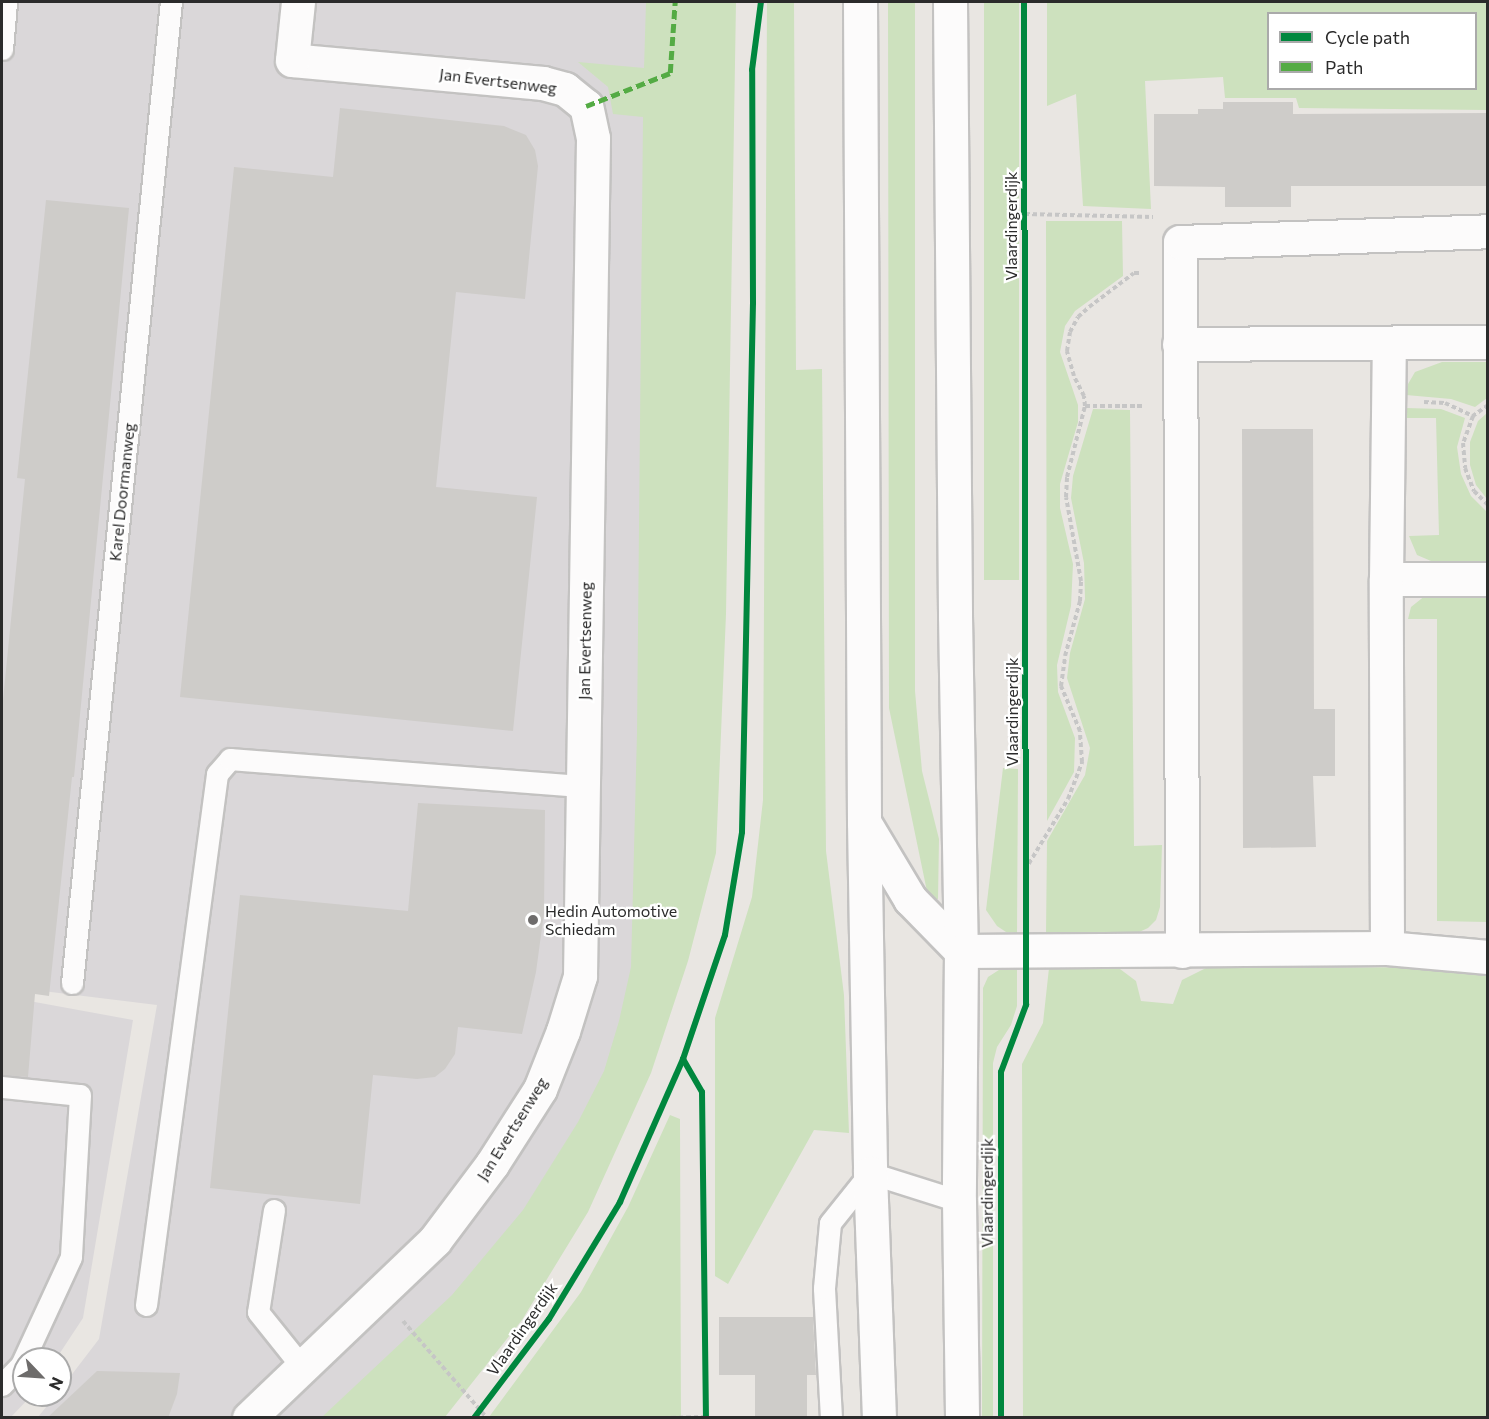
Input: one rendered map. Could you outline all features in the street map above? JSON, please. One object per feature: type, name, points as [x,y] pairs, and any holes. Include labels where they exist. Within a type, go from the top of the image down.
[{"type":"street","name":"Jan Evertsenweg","points":[[249,1418],[435,1240],[492,1164],[540,1089],[580,976],[593,138],[586,106],[565,89],[543,83],[292,60],[298,2]]},
{"type":"street","points":[[860,2],[864,822],[870,1173],[879,1418]]},
{"type":"street","name":"Vlaardingerdijk","points":[[950,2],[955,616],[961,951],[959,1201],[962,1418]]},
{"type":"street","points":[[1182,951],[1180,256],[1488,231]]},
{"type":"street","points":[[1179,344],[1488,342]]},
{"type":"street","points":[[1387,948],[1386,579],[1389,343]]},
{"type":"street","points":[[1386,579],[1488,579]]},
{"type":"street","points":[[864,822],[910,899],[961,951],[1387,948],[1488,957]]},
{"type":"lane","points":[[2,50],[6,2]]},
{"type":"lane","name":"Karel Doormanweg","points":[[72,983],[171,2]]},
{"type":"lane","points":[[146,1305],[217,774],[230,759],[583,786]]},
{"type":"lane","points":[[2,1087],[80,1095],[71,1257],[21,1365],[2,1385]]},
{"type":"lane","points":[[831,1418],[824,1288],[830,1223],[870,1173],[959,1201]]},
{"type":"lane","points":[[274,1210],[258,1312],[302,1367]]},
{"type":"path","points":[[1024,214],[1151,215],[1180,256],[1134,273],[1078,317],[1070,332],[1067,351],[1074,376],[1084,396],[1085,406],[1067,477],[1066,497],[1081,580],[1080,601],[1065,656],[1061,686],[1080,731],[1082,762],[1068,799],[1025,870]]},
{"type":"path","points":[[1388,400],[1445,403],[1473,416]]},
{"type":"path","points":[[1488,405],[1473,416],[1463,443],[1465,468],[1474,490],[1488,505]]},
{"type":"path","points":[[1085,406],[1180,406]]},
{"type":"path","points":[[1025,858],[1025,881]]},
{"type":"path","points":[[379,1294],[482,1409],[487,1418]]},
{"type":"path","points":[[664,1418],[706,1417],[705,1405]]},
{"type":"shaded area","points":[[2,2],[667,2],[632,1023],[543,1207],[373,1417],[38,1417],[46,1407],[72,1407],[72,1374],[99,1339],[157,1005],[2,986]]},
{"type":"shaded area","points":[[2,996],[133,1020],[83,1318],[64,1347],[12,1347],[12,1407],[21,1407],[10,1418],[2,1417]]},
{"type":"green space","points":[[646,2],[736,2],[726,614],[716,853],[688,961],[651,1073],[588,1212],[522,1320],[445,1417],[322,1417],[452,1295],[523,1210],[578,1122],[604,1071],[619,1021],[631,967],[637,732],[643,117],[613,114],[608,87],[578,62],[644,68]]},
{"type":"green space","points":[[767,2],[794,2],[796,370],[822,369],[826,851],[844,995],[849,1133],[814,1130],[728,1284],[715,1276],[715,1018],[752,897],[763,800]]},
{"type":"green space","points":[[888,2],[915,2],[915,691],[922,771],[939,839],[938,899],[929,901],[889,708]]},
{"type":"green space","points":[[984,2],[1019,2],[1019,580],[984,580]]},
{"type":"green space","points":[[1047,2],[1487,2],[1487,110],[1299,108],[1296,98],[1225,98],[1223,77],[1145,81],[1151,209],[1083,206],[1076,94],[1047,106]]},
{"type":"green space","points":[[1046,221],[1122,221],[1123,276],[1075,311],[1065,326],[1060,352],[1078,405],[1078,422],[1060,484],[1060,508],[1073,564],[1071,606],[1057,665],[1058,692],[1075,738],[1074,772],[1047,821]]},
{"type":"green space","points":[[1442,362],[1487,362],[1487,398],[1475,407],[1451,399],[1406,395],[1408,384],[1415,372]]},
{"type":"green space","points":[[1406,408],[1441,409],[1465,418],[1457,447],[1461,474],[1471,496],[1487,512],[1487,561],[1431,561],[1417,555],[1409,536],[1439,535],[1436,418],[1406,418]]},
{"type":"green space","points":[[1093,409],[1130,410],[1134,846],[1162,845],[1160,907],[1156,920],[1148,928],[1137,933],[1046,934],[1047,841],[1085,775],[1090,748],[1067,678],[1070,653],[1085,599],[1084,563],[1071,498],[1073,476]]},
{"type":"green space","points":[[1487,413],[1487,499],[1476,485],[1470,465],[1470,442],[1478,421]]},
{"type":"green space","points":[[1487,591],[1487,922],[1437,921],[1437,619],[1408,619],[1411,607],[1426,595]]},
{"type":"green space","points":[[1003,768],[1018,769],[1017,933],[1006,932],[997,926],[986,910]]},
{"type":"green space","points":[[1017,967],[1017,1006],[1011,1025],[997,1047],[993,1063],[993,1417],[982,1417],[983,988],[988,977],[1002,968]]},
{"type":"green space","points":[[1486,967],[1487,1417],[1023,1417],[1022,1064],[1043,1023],[1049,968],[1120,969],[1136,981],[1141,1001],[1173,1004],[1182,980],[1206,968]]},
{"type":"green space","points":[[670,1115],[680,1119],[681,1417],[489,1417],[581,1292],[628,1207]]},
{"type":"building","points":[[1223,102],[1293,102],[1293,114],[1488,113],[1488,186],[1291,186],[1291,207],[1225,207],[1225,187],[1154,186],[1154,114],[1198,114],[1198,109],[1223,109]]},
{"type":"building","points":[[340,108],[504,126],[526,135],[535,150],[538,166],[525,299],[456,292],[436,487],[537,497],[513,731],[180,697],[234,167],[333,177]]},
{"type":"building","points":[[46,200],[129,208],[74,777],[72,777],[49,996],[35,994],[28,1077],[2,1075],[2,710],[25,479],[17,478]]},
{"type":"building","points":[[1242,429],[1313,429],[1314,709],[1335,709],[1335,776],[1313,776],[1316,847],[1243,848]]},
{"type":"building","points":[[418,803],[545,810],[544,913],[536,972],[522,1034],[458,1027],[455,1054],[445,1069],[435,1077],[417,1079],[373,1075],[360,1204],[210,1188],[240,895],[408,911]]},
{"type":"building","points":[[719,1317],[813,1317],[816,1375],[807,1375],[807,1418],[755,1418],[755,1375],[719,1375]]},
{"type":"building","points":[[97,1371],[180,1373],[177,1394],[168,1418],[47,1418],[59,1407],[72,1407],[72,1394]]},
{"type":"marked path","points":[[586,106],[670,73],[675,2]]},
{"type":"cycle path","points":[[474,1418],[549,1319],[620,1202],[683,1059],[725,935],[742,832],[753,303],[752,70],[761,2]]},
{"type":"cycle path","points":[[1001,1418],[1001,1072],[1026,1005],[1024,2]]},
{"type":"cycle path","points":[[683,1059],[702,1092],[706,1418]]},
{"type":"place","name":"Hedin Automotive Schiedam","points":[[533,920]]}]
